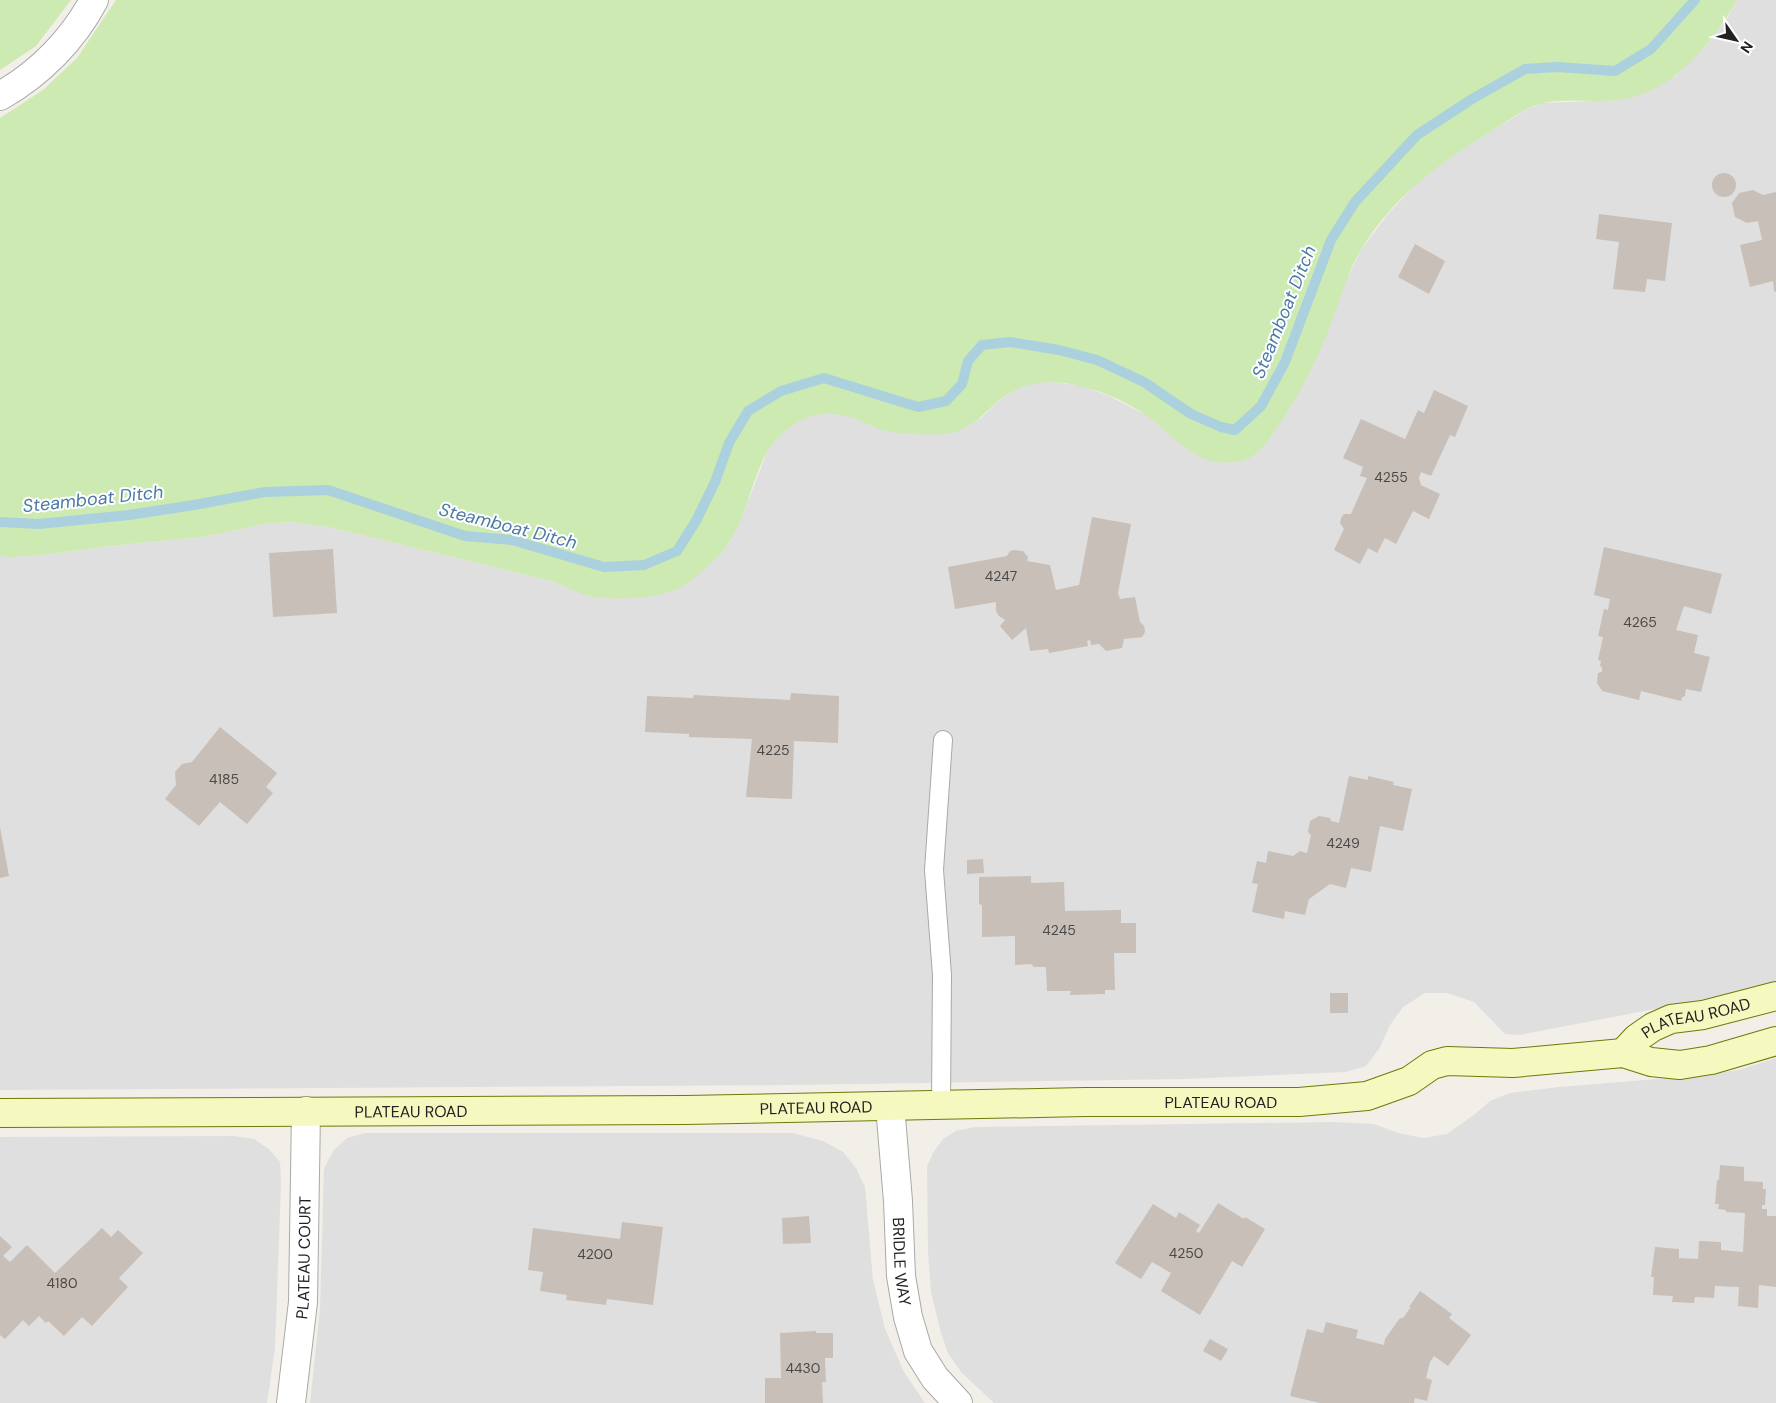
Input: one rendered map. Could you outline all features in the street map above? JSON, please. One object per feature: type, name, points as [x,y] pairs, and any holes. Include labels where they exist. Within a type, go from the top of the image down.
[{"type":"street","points":[[0,96],[37,71],[57,52],[74,32],[94,0]]},
{"type":"street","name":"PLATEAU ROAD","points":[[1623,1053],[1637,1038],[1653,1027],[1671,1019],[1702,1015],[1776,996]]},
{"type":"street","name":"PLATEAU ROAD","points":[[0,1113],[685,1110],[1085,1102],[1299,1102],[1367,1096],[1409,1081],[1432,1065],[1447,1061],[1513,1063],[1623,1053],[1651,1062],[1680,1065],[1711,1060],[1776,1041]]},
{"type":"street","name":"BRIDLE WAY","points":[[890,1106],[902,1276],[908,1317],[918,1351],[935,1378],[958,1403]]},
{"type":"street","name":"PLATEAU COURT","points":[[291,1403],[303,1302],[306,1111]]},
{"type":"lane","points":[[941,1105],[942,975],[934,870],[942,740]]},
{"type":"shaded area","points":[[1737,0],[1776,0],[1776,983],[1764,988],[1519,1035],[1505,1034],[1474,1002],[1447,993],[1425,993],[1403,1007],[1390,1025],[1379,1049],[1366,1066],[1346,1072],[1184,1079],[791,1085],[0,1090],[0,556],[51,554],[202,537],[263,524],[291,522],[329,527],[555,582],[591,596],[706,567],[729,543],[742,517],[769,447],[786,429],[810,415],[835,413],[848,416],[980,419],[1000,400],[1018,388],[1035,383],[1053,382],[1082,386],[1109,396],[1146,415],[1164,429],[1346,281],[1361,250],[1387,215],[1418,182],[1449,157],[1526,110],[1542,103],[1618,100],[1676,76],[1706,46],[1727,18]]},
{"type":"shaded area","points":[[1776,1058],[1776,1403],[994,1403],[961,1372],[948,1353],[941,1333],[931,1292],[928,1251],[927,1166],[943,1139],[956,1131],[974,1127],[1333,1122],[1374,1124],[1398,1133],[1423,1138],[1447,1134],[1490,1101],[1510,1093],[1694,1076],[1739,1070]]},
{"type":"shaded area","points":[[365,1133],[793,1133],[823,1141],[843,1152],[856,1168],[865,1187],[873,1280],[885,1329],[904,1372],[925,1403],[310,1403],[320,1309],[324,1168],[334,1150],[347,1138]]},
{"type":"shaded area","points":[[234,1136],[254,1139],[269,1149],[280,1162],[281,1183],[275,1348],[267,1403],[0,1403],[0,1137]]},
{"type":"green space","points":[[0,0],[71,0],[36,46],[0,70]]},
{"type":"green space","points":[[116,0],[1737,0],[1727,17],[1702,50],[1688,65],[1655,89],[1636,96],[1616,100],[1567,100],[1533,106],[1454,155],[1419,182],[1387,213],[1361,250],[1347,279],[1319,354],[1307,378],[1266,444],[1247,459],[1229,463],[1206,459],[1179,443],[1155,422],[1125,402],[1091,389],[1071,384],[1037,383],[1016,390],[996,403],[970,425],[946,434],[897,433],[882,430],[842,415],[826,414],[813,416],[795,424],[781,435],[770,448],[755,479],[737,529],[724,549],[701,572],[683,586],[663,594],[638,598],[601,598],[586,595],[555,582],[329,527],[291,522],[264,524],[202,537],[51,554],[0,556],[0,118],[43,90],[77,58]]},
{"type":"building","points":[[1724,173],[1729,174],[1735,180],[1735,190],[1729,196],[1724,197],[1719,196],[1713,190],[1712,185],[1713,180],[1719,174]]},
{"type":"building","points":[[1753,190],[1763,195],[1776,192],[1776,292],[1774,291],[1773,281],[1750,287],[1740,245],[1762,240],[1758,221],[1747,223],[1735,217],[1732,203],[1739,193]]},
{"type":"building","points":[[1599,214],[1672,223],[1665,281],[1647,279],[1645,292],[1613,289],[1619,242],[1596,239]]},
{"type":"building","points":[[1415,244],[1445,261],[1429,294],[1398,277]]},
{"type":"building","points":[[1434,390],[1468,406],[1455,437],[1450,435],[1431,476],[1421,472],[1419,478],[1421,485],[1440,494],[1429,519],[1413,511],[1396,544],[1385,538],[1377,553],[1368,548],[1360,564],[1334,550],[1344,529],[1340,523],[1341,518],[1344,514],[1351,514],[1367,478],[1360,476],[1363,467],[1343,458],[1361,419],[1405,439],[1418,410],[1424,413]]},
{"type":"building","points":[[1092,517],[1131,524],[1118,593],[1120,599],[1135,597],[1140,622],[1144,626],[1145,632],[1142,637],[1124,639],[1122,648],[1106,651],[1099,644],[1091,645],[1090,640],[1087,641],[1088,646],[1049,653],[1048,649],[1030,651],[1026,628],[1012,640],[1000,626],[1005,620],[996,611],[996,602],[955,609],[948,567],[1007,556],[1010,551],[1014,550],[1023,551],[1028,557],[1027,561],[1050,565],[1056,590],[1079,585]]},
{"type":"building","points":[[1604,547],[1722,574],[1711,614],[1684,606],[1676,630],[1698,635],[1694,653],[1710,657],[1701,692],[1686,689],[1685,696],[1682,697],[1681,701],[1641,691],[1639,700],[1602,691],[1597,683],[1598,673],[1602,672],[1601,661],[1598,660],[1603,637],[1598,636],[1604,609],[1608,610],[1610,599],[1594,595]]},
{"type":"building","points":[[333,549],[337,613],[273,617],[269,553]]},
{"type":"building","points":[[791,693],[839,696],[838,743],[794,741],[792,799],[746,797],[752,739],[689,737],[689,734],[645,732],[647,696],[693,698],[694,695],[790,700]]},
{"type":"building","points":[[220,727],[277,773],[266,787],[273,793],[247,824],[220,802],[199,826],[165,799],[176,785],[175,772],[182,764],[192,762]]},
{"type":"building","points":[[1349,776],[1368,780],[1368,776],[1394,782],[1393,785],[1412,789],[1403,831],[1380,826],[1371,872],[1351,868],[1346,888],[1330,884],[1309,899],[1305,915],[1285,911],[1284,919],[1252,912],[1258,884],[1252,883],[1257,861],[1266,863],[1268,851],[1293,856],[1300,851],[1307,853],[1311,835],[1308,832],[1310,821],[1319,816],[1330,818],[1331,821],[1339,823]]},
{"type":"building","points":[[0,827],[9,876],[0,878]]},
{"type":"building","points":[[983,859],[984,873],[967,874],[967,860]]},
{"type":"building","points":[[1031,876],[1031,883],[1064,882],[1065,911],[1121,910],[1121,923],[1136,923],[1136,953],[1114,953],[1115,990],[1105,990],[1105,994],[1070,995],[1071,991],[1047,991],[1046,967],[1034,967],[1031,964],[1015,965],[1015,936],[982,937],[982,905],[979,904],[979,877]]},
{"type":"building","points":[[1330,993],[1348,993],[1348,1013],[1330,1013]]},
{"type":"building","points":[[1720,1165],[1744,1167],[1744,1181],[1763,1182],[1763,1189],[1766,1189],[1765,1205],[1762,1205],[1762,1209],[1767,1209],[1767,1216],[1776,1216],[1776,1287],[1759,1285],[1758,1308],[1738,1306],[1739,1287],[1715,1286],[1714,1298],[1695,1297],[1694,1303],[1672,1302],[1673,1296],[1653,1295],[1654,1277],[1651,1277],[1655,1247],[1679,1249],[1679,1258],[1698,1259],[1699,1241],[1721,1242],[1721,1250],[1743,1252],[1745,1213],[1726,1212],[1726,1210],[1718,1209],[1719,1204],[1715,1204]]},
{"type":"building","points":[[1218,1203],[1265,1229],[1242,1267],[1232,1261],[1200,1315],[1161,1291],[1171,1273],[1152,1262],[1141,1279],[1115,1263],[1153,1204],[1176,1218],[1179,1212],[1200,1225],[1196,1231],[1199,1233]]},
{"type":"building","points":[[809,1216],[811,1243],[783,1244],[782,1218]]},
{"type":"building","points":[[622,1222],[663,1227],[653,1305],[607,1299],[606,1305],[566,1300],[567,1295],[540,1291],[543,1272],[528,1270],[533,1228],[620,1239]]},
{"type":"building","points":[[102,1228],[111,1237],[118,1230],[143,1253],[119,1278],[128,1287],[92,1326],[82,1317],[64,1336],[48,1321],[46,1323],[39,1316],[29,1326],[23,1320],[5,1339],[0,1335],[0,1236],[12,1247],[3,1256],[10,1262],[27,1245],[55,1273]]},
{"type":"building","points":[[1420,1291],[1452,1314],[1449,1318],[1471,1335],[1448,1366],[1434,1356],[1430,1362],[1426,1378],[1432,1380],[1427,1401],[1415,1398],[1414,1403],[1320,1403],[1290,1396],[1307,1329],[1323,1333],[1326,1322],[1358,1330],[1356,1338],[1384,1345],[1385,1339],[1400,1318],[1403,1318]]},
{"type":"building","points":[[816,1331],[816,1333],[833,1333],[833,1358],[825,1358],[826,1382],[822,1382],[823,1403],[765,1403],[765,1378],[781,1378],[780,1333]]},
{"type":"building","points":[[1210,1339],[1228,1349],[1221,1361],[1203,1351]]},
{"type":"waterway","name":"Steamboat Ditch","points":[[0,522],[39,524],[129,515],[265,492],[328,490],[465,536],[512,540],[604,567],[644,565],[677,551],[696,521],[715,482],[729,443],[748,411],[781,391],[824,378],[918,407],[946,401],[962,384],[968,361],[982,345],[1010,342],[1059,350],[1097,360],[1144,382],[1191,414],[1221,427],[1235,430],[1261,406],[1285,362],[1331,240],[1355,202],[1417,135],[1472,99],[1525,69],[1557,67],[1615,71],[1651,49],[1695,0]]}]
